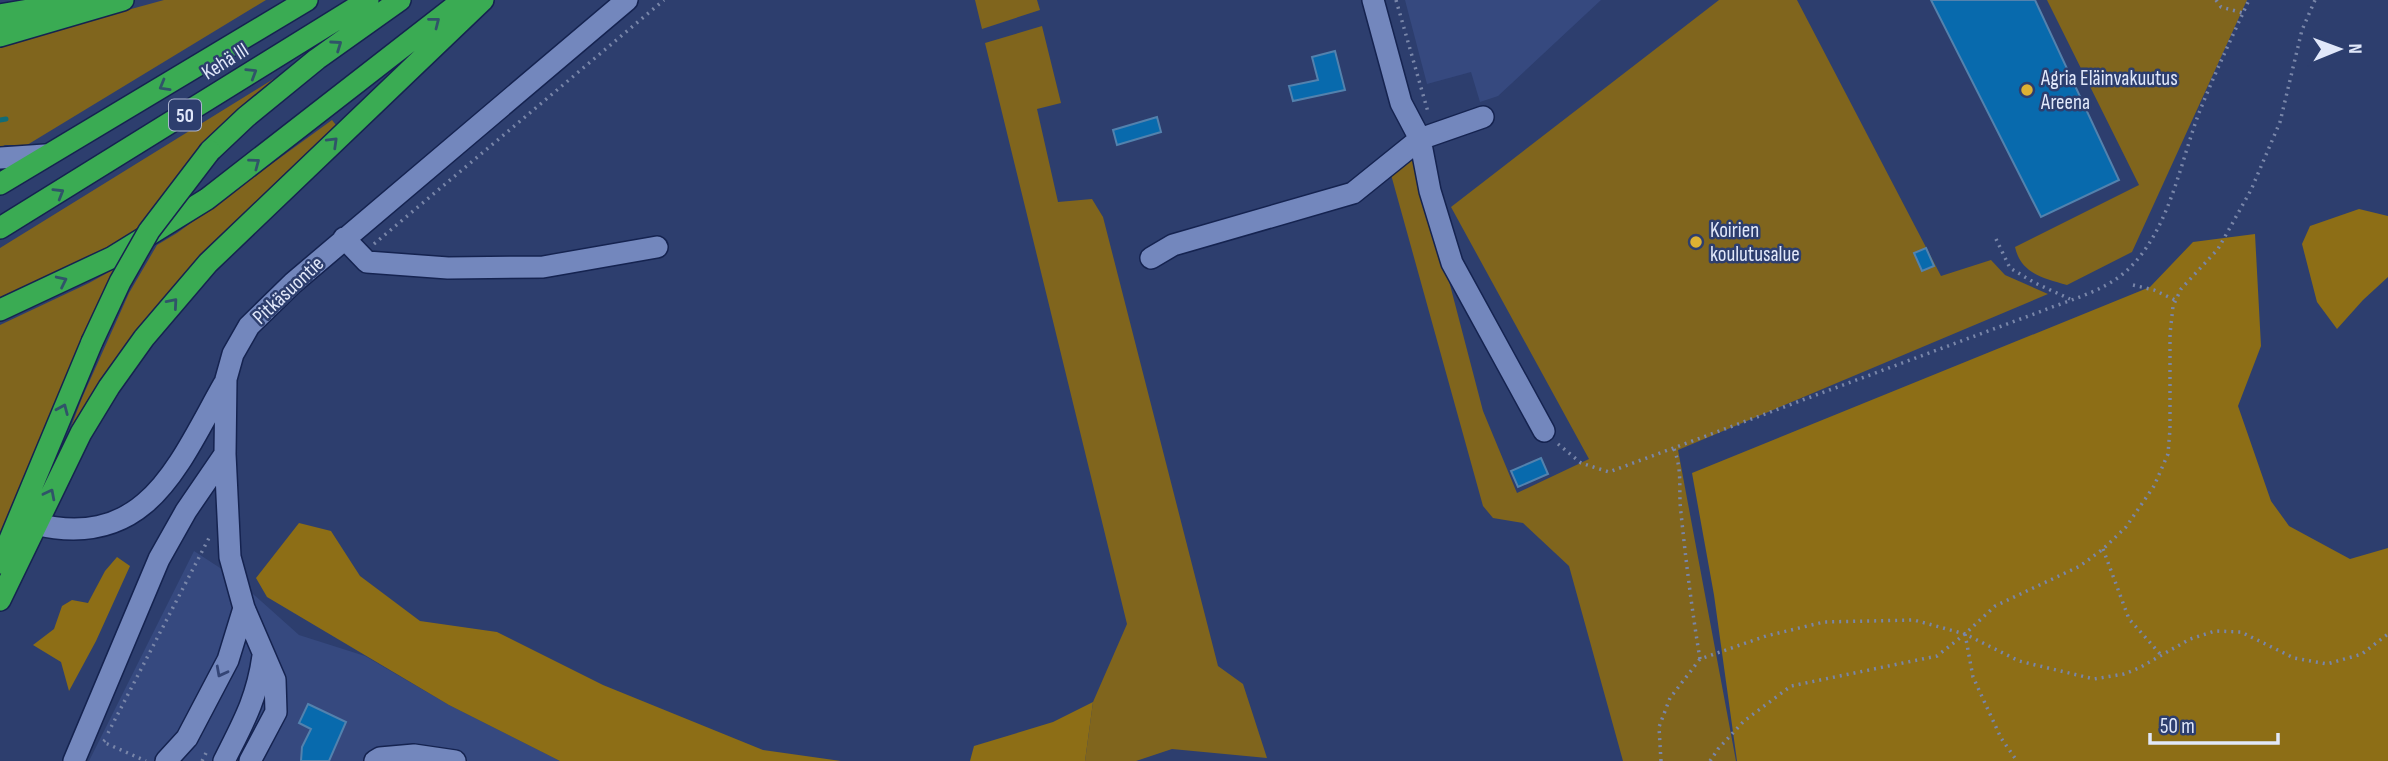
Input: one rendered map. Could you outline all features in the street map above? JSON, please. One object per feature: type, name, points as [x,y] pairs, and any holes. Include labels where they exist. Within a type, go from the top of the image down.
[{"type":"highway","points":[[0,15],[84,0]]},
{"type":"highway","points":[[0,36],[123,0]]},
{"type":"highway","name":"Kehä III","points":[[0,184],[307,0]]},
{"type":"highway","name":"Kehä III","points":[[0,229],[368,0]]},
{"type":"highway","points":[[0,563],[92,342],[120,282],[149,230],[210,151],[246,117],[317,59],[400,0]]},
{"type":"highway","points":[[0,310],[113,257],[207,200],[463,0]]},
{"type":"highway","points":[[0,600],[81,433],[109,387],[172,303],[218,254],[483,0]]},
{"type":"street","name":"Pitkäsuontie","points":[[250,761],[275,712],[275,680],[244,608],[230,557],[225,454],[226,379],[233,354],[249,326],[293,283],[626,0]]},
{"type":"street","points":[[1373,0],[1401,103],[1427,137],[1430,191],[1452,263],[1544,431]]},
{"type":"street","points":[[1151,258],[1173,245],[1353,193],[1427,137],[1483,117]]},
{"type":"street","points":[[0,158],[45,155]]},
{"type":"street","points":[[344,238],[367,262],[449,268],[543,267],[657,247]]},
{"type":"street","points":[[35,524],[81,530],[104,526],[134,513],[161,490],[226,379]]},
{"type":"street","points":[[74,761],[159,559],[186,511],[225,454]]},
{"type":"street","points":[[166,761],[187,738],[228,660],[244,608]]},
{"type":"street","points":[[224,761],[253,705],[263,656]]},
{"type":"street","points":[[375,761],[380,758],[415,755],[455,761]]},
{"type":"path","points":[[360,255],[664,0]]},
{"type":"path","points":[[1396,0],[1427,137]]},
{"type":"path","points":[[2216,0],[2221,8],[2243,13]]},
{"type":"path","points":[[1544,431],[1581,463],[1609,472],[2112,282],[2127,271],[2156,231],[2199,113],[2249,0]]},
{"type":"path","points":[[1710,761],[1744,721],[1791,686],[1937,656],[1995,606],[2064,574],[2103,549],[2126,527],[2154,486],[2168,454],[2169,334],[2175,300],[2181,289],[2218,249],[2251,190],[2280,122],[2302,30],[2315,0]]},
{"type":"path","points":[[1996,239],[2010,268],[2071,299]]},
{"type":"path","points":[[2133,285],[2154,290],[2175,300]]},
{"type":"path","points":[[1675,449],[1681,466],[1679,501],[1688,589],[1700,659]]},
{"type":"path","points":[[2103,549],[2129,619],[2162,656]]},
{"type":"path","points":[[1669,761],[1661,759],[1659,727],[1670,698],[1700,659],[1766,636],[1824,622],[1914,620],[1965,634],[2019,661],[2094,679],[2124,674],[2190,639],[2215,631],[2241,632],[2294,658],[2327,664],[2362,654],[2388,634]]},
{"type":"path","points":[[1965,634],[1973,677],[2001,738],[2017,761]]},
{"type":"path","points":[[126,750],[145,761]]},
{"type":"shaded area","points":[[164,0],[266,0],[27,145],[5,145],[0,148],[0,45]]},
{"type":"shaded area","points":[[975,0],[1037,0],[1040,10],[982,29]]},
{"type":"shaded area","points":[[1405,0],[1601,0],[1498,96],[1480,102],[1471,72],[1427,84]]},
{"type":"shaded area","name":"Koirien koulutusalue","points":[[1719,0],[1797,0],[1941,276],[1991,260],[2005,275],[2048,294],[1678,450],[1736,761],[1623,761],[1569,566],[1523,523],[1493,518],[1483,506],[1390,171],[1411,155],[1426,193],[1483,411],[1517,493],[1589,459],[1451,207]]},
{"type":"shaded area","points":[[2047,0],[2247,0],[2132,252],[2067,285],[2028,269],[2022,263],[2015,247],[2139,185]]},
{"type":"shaded area","points":[[1042,26],[1061,103],[1037,109],[1058,202],[1092,199],[1103,217],[1218,666],[1243,684],[1267,758],[1172,749],[1136,761],[1085,761],[1093,702],[1127,624],[985,43]]},
{"type":"shaded area","points":[[301,62],[144,226],[118,243],[0,298],[0,248]]},
{"type":"shaded area","points":[[332,120],[339,129],[226,238],[50,482],[82,398],[129,293],[157,245]]},
{"type":"shaded area","points":[[2359,209],[2388,216],[2388,277],[2337,329],[2317,302],[2302,244],[2310,226]]},
{"type":"shaded area","points":[[2255,234],[2261,346],[2238,406],[2271,501],[2289,526],[2350,559],[2388,548],[2388,761],[1737,761],[1714,595],[1692,473],[2150,287],[2193,242]]},
{"type":"shaded area","points":[[118,267],[0,549],[0,325]]},
{"type":"shaded area","points":[[299,523],[331,531],[360,576],[420,621],[497,632],[603,685],[763,750],[841,761],[560,761],[449,705],[267,597],[256,578]]},
{"type":"shaded area","points":[[194,551],[234,577],[299,635],[365,656],[449,705],[560,761],[89,761]]},
{"type":"shaded area","points":[[117,557],[130,566],[96,641],[69,691],[61,662],[33,645],[54,629],[62,606],[72,600],[88,603],[105,571]]},
{"type":"shaded area","points":[[1093,702],[1085,761],[970,761],[974,746],[1053,722]]},
{"type":"building","name":"Agria Eläinvakuutus Areena","points":[[1931,0],[2035,0],[2119,180],[2041,217]]},
{"type":"building","points":[[1335,51],[1345,90],[1293,101],[1289,86],[1318,80],[1312,57]]},
{"type":"building","points":[[1157,117],[1161,132],[1117,145],[1113,130]]},
{"type":"building","points":[[1926,248],[1934,266],[1922,271],[1914,253]]},
{"type":"building","points":[[1541,458],[1548,474],[1518,487],[1511,471]]},
{"type":"building","points":[[308,704],[346,722],[329,761],[301,761],[302,747],[311,729],[299,723]]},
{"type":"waterway","points":[[0,120],[6,119]]},
{"type":"place","name":"Agria Eläinvakuutus Areena","points":[[2027,90]]},
{"type":"place","name":"Koirien koulutusalue","points":[[1696,242]]}]
